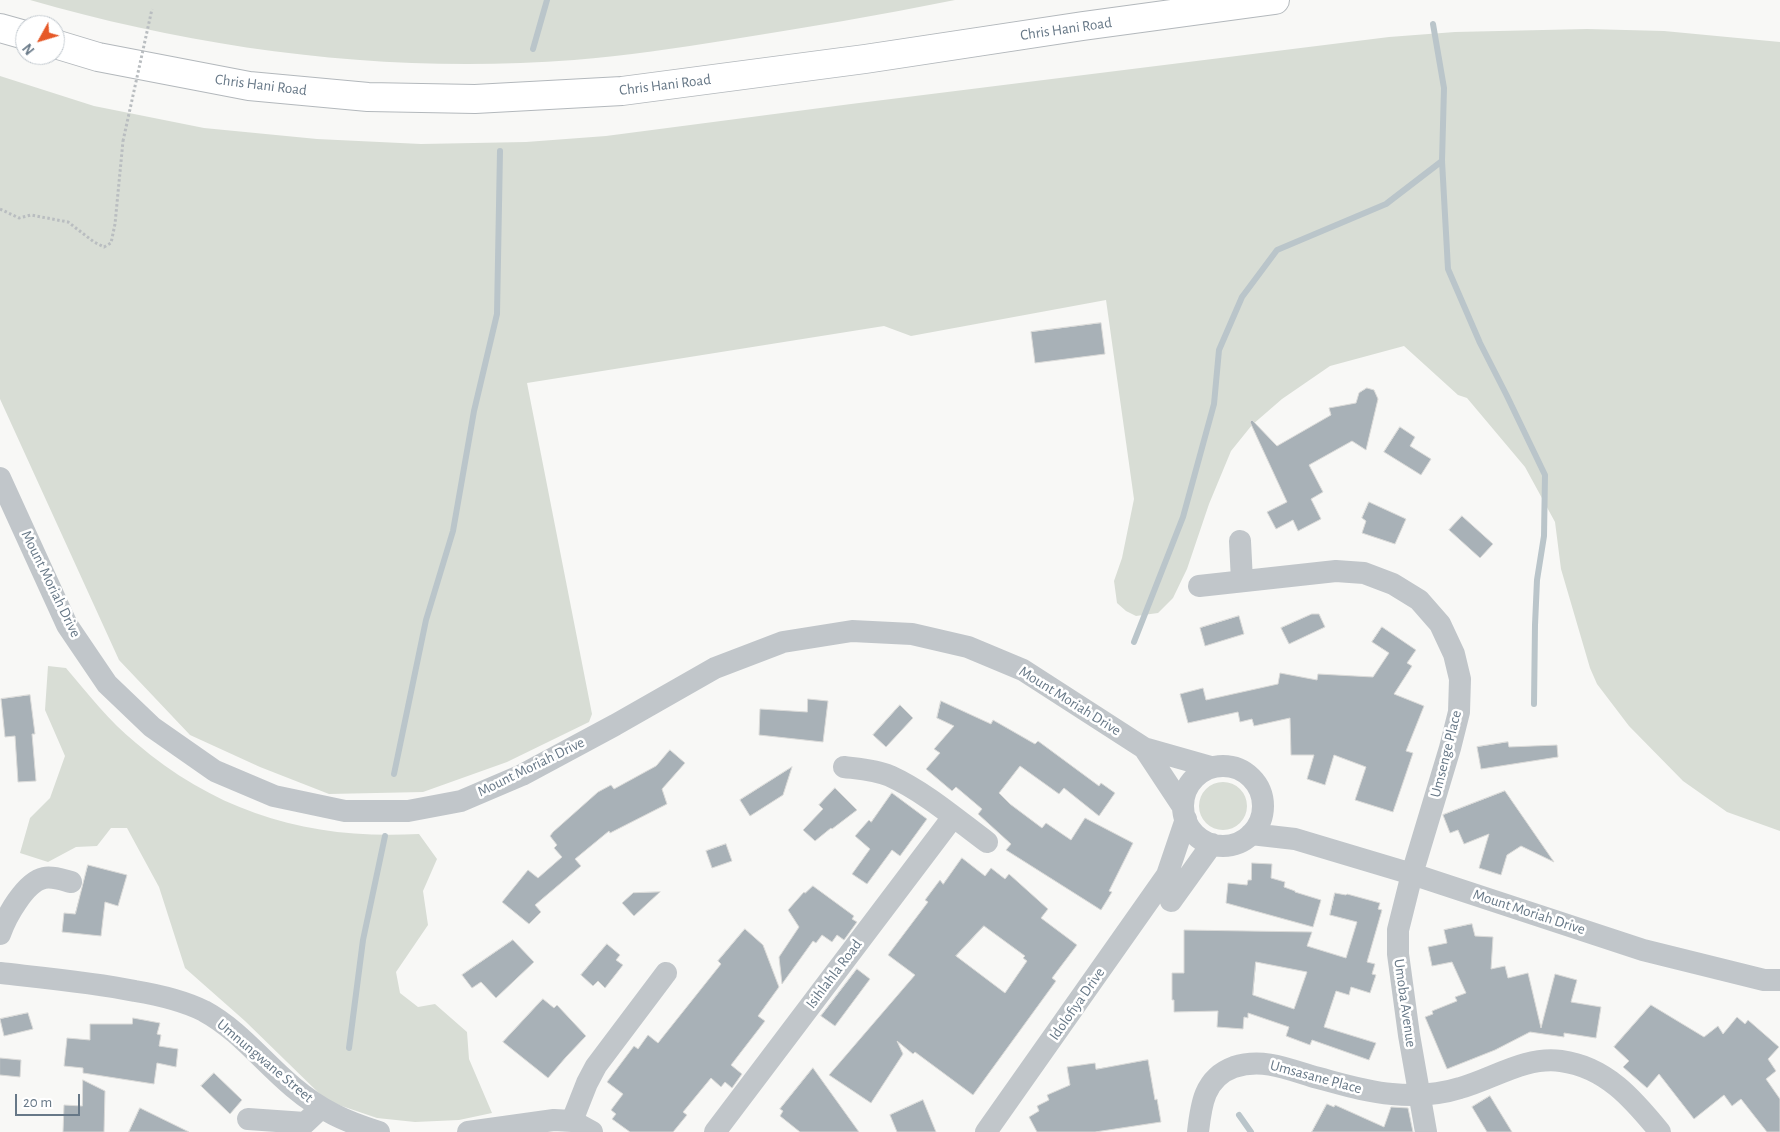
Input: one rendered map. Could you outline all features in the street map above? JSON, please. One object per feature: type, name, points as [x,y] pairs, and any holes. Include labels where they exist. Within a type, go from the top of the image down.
[{"type":"main road","points":[[1082,26],[1156,0]]},
{"type":"main road","name":"Chris Hani Road","points":[[65,47],[98,57],[249,86],[368,97],[475,99],[622,91],[865,59],[1082,26],[1275,0]]},
{"type":"main road","points":[[0,28],[15,32]]},
{"type":"street","name":"Mount Moriah Drive","points":[[0,478],[67,624],[107,684],[152,727],[215,770],[274,796],[345,811],[408,811],[460,801],[522,775],[715,668],[783,642],[852,631],[912,634],[968,647],[1024,670],[1144,748],[1211,767],[1226,766],[1239,769],[1250,776],[1259,788],[1263,801],[1262,815],[1295,839]]},
{"type":"street","points":[[1240,541],[1242,580]]},
{"type":"street","name":"Umsenge Place","points":[[1199,586],[1336,571],[1364,573],[1393,584],[1418,600],[1440,624],[1454,654],[1460,679],[1459,712],[1448,757],[1412,874]]},
{"type":"street","name":"Mount Moriah Drive","points":[[1144,748],[1197,837],[1212,844]]},
{"type":"street","points":[[844,767],[873,770],[890,776],[914,790],[987,842]]},
{"type":"street","points":[[1184,813],[1184,795],[1190,784],[1199,774],[1211,767]]},
{"type":"street","name":"Idolofiya Drive","points":[[986,1132],[1167,875],[1184,813]]},
{"type":"street","points":[[1212,844],[1225,846],[1237,843],[1251,834],[1258,825],[1262,815]]},
{"type":"street","name":"Isihlahla Road","points":[[715,1132],[953,817]]},
{"type":"street","name":"Mount Moriah Drive","points":[[1251,834],[1295,839],[1412,874],[1643,950],[1775,983]]},
{"type":"street","name":"Idolofiya Drive","points":[[1167,875],[1171,901],[1212,844]]},
{"type":"street","name":"Umoba Avenue","points":[[1412,874],[1398,930],[1398,954],[1418,1095],[1426,1132]]},
{"type":"street","points":[[0,934],[6,918],[24,892],[42,878],[56,878],[72,882]]},
{"type":"street","name":"Umnungwane Street","points":[[0,973],[120,988],[168,997],[203,1011],[230,1028],[293,1087],[321,1108],[354,1124],[379,1132]]},
{"type":"street","points":[[572,1121],[596,1066],[666,973]]},
{"type":"street","name":"Umsasane Place","points":[[1198,1132],[1201,1103],[1207,1089],[1218,1077],[1233,1068],[1251,1063],[1271,1064],[1371,1092],[1418,1095],[1460,1088],[1510,1068],[1539,1062],[1561,1061],[1600,1073],[1617,1085],[1660,1132]]},
{"type":"street","points":[[248,1119],[305,1123],[321,1108]]},
{"type":"street","points":[[468,1132],[554,1120],[572,1121],[592,1132]]},
{"type":"path","points":[[0,209],[19,218],[31,215],[68,222],[94,242],[104,247],[110,243],[115,224],[123,141],[152,9]]},
{"type":"shaded area","points":[[30,0],[955,0],[785,31],[632,54],[505,64],[436,64],[368,61],[231,45],[97,18]]},
{"type":"shaded area","points":[[1587,29],[1664,31],[1780,42],[1780,831],[1727,812],[1683,781],[1629,726],[1597,684],[1590,668],[1561,569],[1555,522],[1525,467],[1467,398],[1458,395],[1404,346],[1330,366],[1282,399],[1252,425],[1231,451],[1209,504],[1187,569],[1173,598],[1158,613],[1136,616],[1126,611],[1117,603],[1114,581],[1122,558],[1134,499],[1106,300],[911,336],[884,326],[527,383],[592,714],[589,722],[507,762],[423,792],[329,794],[260,767],[190,735],[119,660],[0,399],[0,76],[94,106],[204,128],[317,139],[421,144],[526,142],[606,136],[1389,37],[1455,32]]},
{"type":"shaded area","points":[[48,666],[66,668],[117,726],[168,768],[200,788],[234,805],[304,827],[379,835],[419,834],[437,859],[423,891],[428,925],[396,972],[400,993],[418,1007],[435,1004],[467,1032],[469,1059],[492,1113],[459,1120],[415,1122],[377,1118],[327,1101],[245,1021],[185,968],[159,887],[127,828],[111,828],[97,846],[76,847],[48,862],[20,853],[30,818],[50,798],[65,756],[45,710]]},
{"type":"shaded area","points":[[1218,782],[1228,782],[1240,789],[1247,801],[1247,811],[1240,823],[1228,830],[1218,830],[1210,826],[1203,819],[1199,811],[1199,801],[1203,793],[1210,786]]},
{"type":"building","points":[[1101,323],[1105,354],[1035,363],[1031,332]]},
{"type":"building","points":[[1367,388],[1374,390],[1378,399],[1366,450],[1352,441],[1309,465],[1323,492],[1311,499],[1321,519],[1298,531],[1293,520],[1276,529],[1267,512],[1287,502],[1250,422],[1252,420],[1277,446],[1331,415],[1329,408],[1356,403],[1359,393]]},
{"type":"building","points":[[1400,427],[1415,437],[1410,446],[1431,459],[1421,475],[1384,452]]},
{"type":"building","points":[[1369,502],[1406,519],[1395,544],[1362,533],[1366,521],[1362,518]]},
{"type":"building","points":[[1462,516],[1493,544],[1480,558],[1449,530]]},
{"type":"building","points":[[1312,614],[1319,614],[1325,627],[1289,644],[1281,628]]},
{"type":"building","points":[[1239,616],[1244,634],[1205,646],[1200,628]]},
{"type":"building","points":[[1382,627],[1416,650],[1407,663],[1412,666],[1394,694],[1424,706],[1406,751],[1413,753],[1393,812],[1355,800],[1366,767],[1334,755],[1325,785],[1307,779],[1314,755],[1291,755],[1290,718],[1254,726],[1252,719],[1240,722],[1238,712],[1188,723],[1180,694],[1203,688],[1206,700],[1278,684],[1280,673],[1317,680],[1318,674],[1373,677],[1389,653],[1372,642]]},
{"type":"building","points":[[30,695],[35,734],[32,734],[36,781],[18,782],[15,736],[5,737],[1,699]]},
{"type":"building","points":[[808,699],[828,701],[823,742],[759,735],[760,709],[807,712]]},
{"type":"building","points":[[941,701],[991,724],[993,720],[1035,744],[1038,741],[1099,786],[1101,783],[1115,793],[1099,816],[1064,788],[1059,794],[1020,766],[999,793],[1010,804],[1042,828],[1046,823],[1071,840],[1085,818],[1133,843],[1109,891],[1112,892],[1101,910],[1006,850],[1011,844],[978,814],[982,809],[956,787],[952,791],[926,769],[940,753],[934,749],[954,726],[937,718]]},
{"type":"building","points":[[900,705],[913,718],[886,747],[873,735]]},
{"type":"building","points":[[1508,742],[1509,747],[1557,745],[1558,757],[1481,769],[1477,747]]},
{"type":"building","points":[[670,750],[685,763],[662,789],[667,804],[610,833],[609,831],[575,859],[581,866],[535,905],[541,912],[529,924],[502,902],[528,870],[538,878],[562,857],[554,848],[557,845],[550,836],[553,832],[598,792],[611,785],[614,789],[656,766]]},
{"type":"building","points":[[792,767],[783,795],[750,816],[740,800]]},
{"type":"building","points":[[835,788],[857,810],[815,841],[803,830],[823,809],[819,805]]},
{"type":"building","points":[[1505,791],[1554,862],[1521,846],[1507,855],[1501,875],[1479,868],[1489,834],[1464,844],[1458,830],[1450,833],[1443,815]]},
{"type":"building","points":[[892,793],[927,819],[900,856],[892,850],[867,884],[852,874],[870,849],[855,836],[869,820],[871,822]]},
{"type":"building","points":[[726,844],[732,861],[712,868],[706,851]]},
{"type":"building","points":[[962,858],[985,876],[991,868],[1005,879],[1009,874],[1048,909],[1041,918],[1077,945],[1052,978],[1056,981],[973,1095],[897,1041],[903,1054],[871,1103],[829,1075],[915,975],[888,955],[928,902],[925,900],[940,880],[943,884]],"holes":[[[984,926],[1025,956],[1023,958],[1027,961],[1005,993],[956,956]]]},
{"type":"building","points":[[1252,863],[1272,864],[1271,878],[1285,882],[1284,887],[1295,892],[1321,900],[1313,927],[1226,903],[1228,883],[1247,885],[1248,880],[1251,880]]},
{"type":"building","points":[[88,865],[127,875],[118,906],[105,902],[101,936],[62,932],[64,913],[75,914]]},
{"type":"building","points":[[813,886],[854,916],[852,919],[857,922],[844,940],[837,935],[832,942],[822,935],[816,943],[813,941],[782,984],[779,957],[799,927],[788,910],[804,892]]},
{"type":"building","points":[[660,892],[634,916],[622,903],[633,893]]},
{"type":"building","points":[[1335,893],[1347,894],[1380,903],[1378,909],[1382,910],[1367,962],[1375,964],[1372,974],[1376,975],[1370,993],[1351,987],[1349,995],[1336,991],[1324,1027],[1376,1043],[1369,1060],[1312,1040],[1310,1045],[1286,1036],[1289,1027],[1248,1013],[1248,1018],[1244,1017],[1243,1029],[1217,1027],[1218,1011],[1174,1012],[1172,973],[1184,973],[1184,930],[1312,932],[1307,946],[1346,958],[1357,922],[1330,915]],"holes":[[[1256,962],[1307,972],[1294,1009],[1253,995]]]},
{"type":"building","points":[[1472,924],[1475,936],[1493,937],[1491,969],[1505,966],[1508,978],[1528,973],[1541,1028],[1555,974],[1577,980],[1571,1002],[1601,1007],[1596,1038],[1564,1033],[1564,1037],[1530,1032],[1495,1050],[1447,1069],[1425,1017],[1433,1014],[1432,1011],[1457,1001],[1455,997],[1466,993],[1452,962],[1432,966],[1428,947],[1447,943],[1444,930]]},
{"type":"building","points":[[745,929],[763,945],[779,987],[758,1016],[765,1021],[731,1065],[742,1074],[732,1088],[725,1082],[721,1087],[711,1078],[683,1112],[687,1115],[673,1132],[630,1132],[612,1119],[616,1114],[611,1110],[623,1094],[607,1082],[634,1046],[638,1049],[648,1035],[658,1043],[721,964],[718,961]]},
{"type":"building","points":[[513,940],[534,962],[496,998],[481,982],[472,988],[462,975]]},
{"type":"building","points":[[607,944],[620,955],[616,960],[623,965],[605,988],[598,981],[593,986],[581,975]]},
{"type":"building","points":[[857,969],[870,979],[835,1026],[821,1016]]},
{"type":"building","points":[[543,999],[554,1008],[557,1005],[586,1036],[548,1078],[503,1042]]},
{"type":"building","points":[[1651,1005],[1704,1037],[1718,1026],[1723,1034],[1737,1017],[1745,1024],[1748,1020],[1779,1047],[1768,1059],[1776,1071],[1766,1079],[1780,1099],[1780,1132],[1767,1132],[1741,1099],[1732,1106],[1724,1095],[1694,1119],[1659,1074],[1647,1088],[1623,1067],[1629,1061],[1614,1047]]},
{"type":"building","points":[[28,1013],[33,1029],[4,1036],[0,1019]]},
{"type":"building","points":[[133,1018],[160,1023],[157,1034],[161,1035],[159,1046],[178,1049],[176,1067],[157,1063],[154,1084],[83,1073],[83,1068],[64,1066],[67,1038],[90,1040],[90,1024],[132,1024]]},
{"type":"building","points":[[0,1058],[21,1060],[20,1077],[0,1075]]},
{"type":"building","points":[[1148,1060],[1161,1122],[1095,1132],[1037,1132],[1029,1117],[1039,1111],[1037,1106],[1049,1100],[1047,1095],[1070,1085],[1067,1067],[1095,1063],[1096,1069]]},
{"type":"building","points":[[813,1068],[859,1132],[800,1132],[780,1116],[783,1111],[780,1109]]},
{"type":"building","points":[[214,1073],[242,1100],[230,1114],[201,1086]]},
{"type":"building","points":[[83,1080],[105,1091],[104,1132],[63,1132],[64,1105],[82,1106]]},
{"type":"building","points":[[1490,1096],[1512,1132],[1487,1132],[1472,1107]]},
{"type":"building","points":[[923,1100],[936,1132],[897,1132],[890,1115]]},
{"type":"building","points":[[1327,1104],[1334,1107],[1335,1105],[1384,1127],[1391,1107],[1408,1108],[1413,1132],[1312,1132]]},
{"type":"building","points":[[140,1108],[189,1132],[129,1132]]},
{"type":"waterway","points":[[533,49],[547,0]]},
{"type":"waterway","points":[[1433,24],[1444,88],[1442,161],[1448,269],[1480,343],[1545,475],[1544,536],[1537,580],[1534,704]]},
{"type":"waterway","points":[[394,774],[426,620],[453,531],[474,411],[497,314],[500,151]]},
{"type":"waterway","points":[[1134,642],[1183,517],[1214,404],[1219,350],[1242,297],[1277,250],[1386,204],[1442,161]]},
{"type":"waterway","points":[[349,1048],[363,940],[385,836]]},
{"type":"waterway","points":[[1239,1115],[1251,1132]]}]
